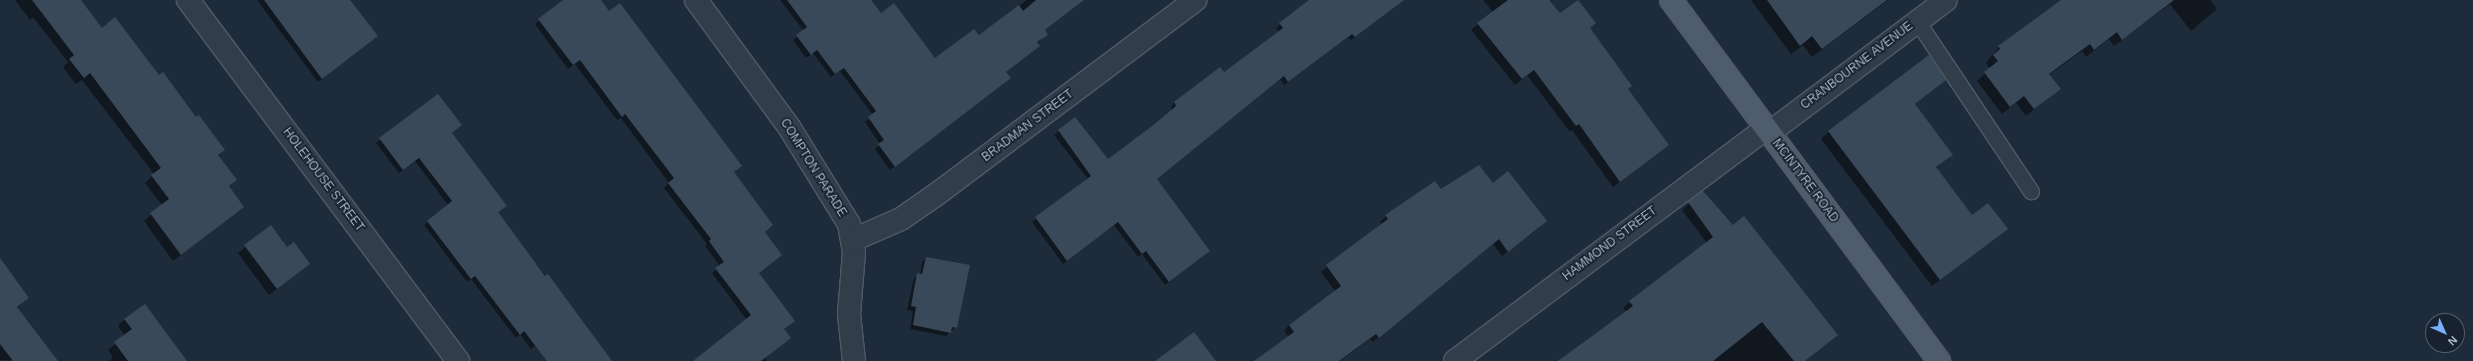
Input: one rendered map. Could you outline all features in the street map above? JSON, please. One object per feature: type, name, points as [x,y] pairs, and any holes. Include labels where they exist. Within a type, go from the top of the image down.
[{"type":"main road","name":"MCINTYRE ROAD","points":[[1671,0],[1939,361]]},
{"type":"street","name":"HOLEHOUSE STREET","points":[[188,0],[458,361]]},
{"type":"street","name":"COMPTON PARADE","points":[[696,0],[808,156],[849,224],[852,240],[849,314],[854,361]]},
{"type":"street","name":"BRADMAN STREET","points":[[852,240],[901,219],[937,194],[1195,0]]},
{"type":"street","name":"CRANBOURNE AVENUE","points":[[1767,130],[1946,0]]},
{"type":"street","name":"HAMMOND STREET","points":[[1455,361],[1767,130]]},
{"type":"lane","points":[[1917,21],[2031,191]]},
{"type":"building","points":[[32,0],[81,0],[102,28],[115,17],[159,75],[163,72],[196,117],[199,115],[225,150],[218,155],[237,180],[229,186],[244,207],[181,255],[150,213],[169,199],[151,175],[161,168],[90,73],[84,78],[69,59],[74,55]]},
{"type":"building","points":[[264,0],[350,0],[378,36],[322,79]]},
{"type":"building","points":[[563,0],[601,0],[609,11],[620,3],[742,166],[734,172],[773,225],[765,232],[782,255],[759,273],[795,321],[784,329],[791,338],[761,361],[693,361],[751,315],[715,268],[724,262],[709,241],[711,239],[668,183],[674,178],[625,114],[622,117],[580,60],[573,65],[538,19]]},
{"type":"building","points":[[787,0],[871,0],[881,13],[894,3],[935,58],[974,29],[979,35],[1019,5],[1023,11],[1036,0],[1084,0],[1045,30],[1048,35],[1037,42],[1040,46],[1006,72],[1011,78],[895,167],[878,144],[884,140],[868,117],[876,111],[844,68],[835,74],[817,50],[811,55],[796,35],[807,27]]},
{"type":"building","points":[[1309,0],[1404,0],[1355,37],[1352,34],[1288,82],[1284,76],[1157,179],[1210,251],[1169,282],[1146,251],[1142,254],[1118,222],[1067,261],[1035,217],[1091,176],[1058,130],[1075,117],[1108,159],[1156,123],[1176,106],[1174,102],[1220,67],[1224,72],[1283,28],[1279,23]]},
{"type":"building","points":[[1508,0],[1549,0],[1560,13],[1578,0],[1596,23],[1590,28],[1632,86],[1628,89],[1669,145],[1620,182],[1579,124],[1576,126],[1534,70],[1522,79],[1477,23]]},
{"type":"building","points":[[1767,0],[1887,0],[1822,49],[1812,36],[1800,46]]},
{"type":"building","points":[[2061,0],[2174,0],[2122,40],[2117,32],[2094,50],[2090,44],[2049,74],[2061,89],[2034,109],[2024,96],[2010,107],[1984,72],[1998,61],[1993,55],[2000,49],[1998,46]]},
{"type":"building","points":[[1929,55],[1946,80],[1915,104],[1953,155],[1936,167],[1972,215],[1988,203],[2008,229],[1940,280],[1828,131]]},
{"type":"building","points":[[438,94],[462,125],[452,133],[507,206],[498,212],[545,276],[548,274],[612,361],[547,361],[524,331],[520,335],[475,276],[471,279],[427,221],[452,201],[419,158],[403,170],[379,138]]},
{"type":"building","points":[[1479,165],[1493,183],[1508,171],[1547,221],[1508,252],[1499,239],[1379,338],[1376,334],[1339,361],[1254,361],[1294,332],[1289,325],[1341,286],[1326,265],[1388,219],[1385,215],[1435,181],[1441,189]]},
{"type":"building","points":[[1703,191],[1733,225],[1744,216],[1838,335],[1805,361],[1794,361],[1762,322],[1713,361],[1558,361],[1633,306],[1629,301],[1713,237],[1688,202]]},
{"type":"building","points":[[271,225],[287,247],[294,242],[310,264],[277,289],[244,245]]},
{"type":"building","points":[[926,257],[970,265],[957,328],[952,327],[951,333],[913,325],[916,307],[911,306],[917,273],[922,274]]},
{"type":"building","points":[[0,258],[29,298],[17,307],[58,361],[13,361],[0,344]]},
{"type":"building","points":[[145,304],[187,361],[128,361],[114,342],[132,329],[124,319]]},
{"type":"building","points":[[1194,332],[1216,361],[1155,361]]}]
